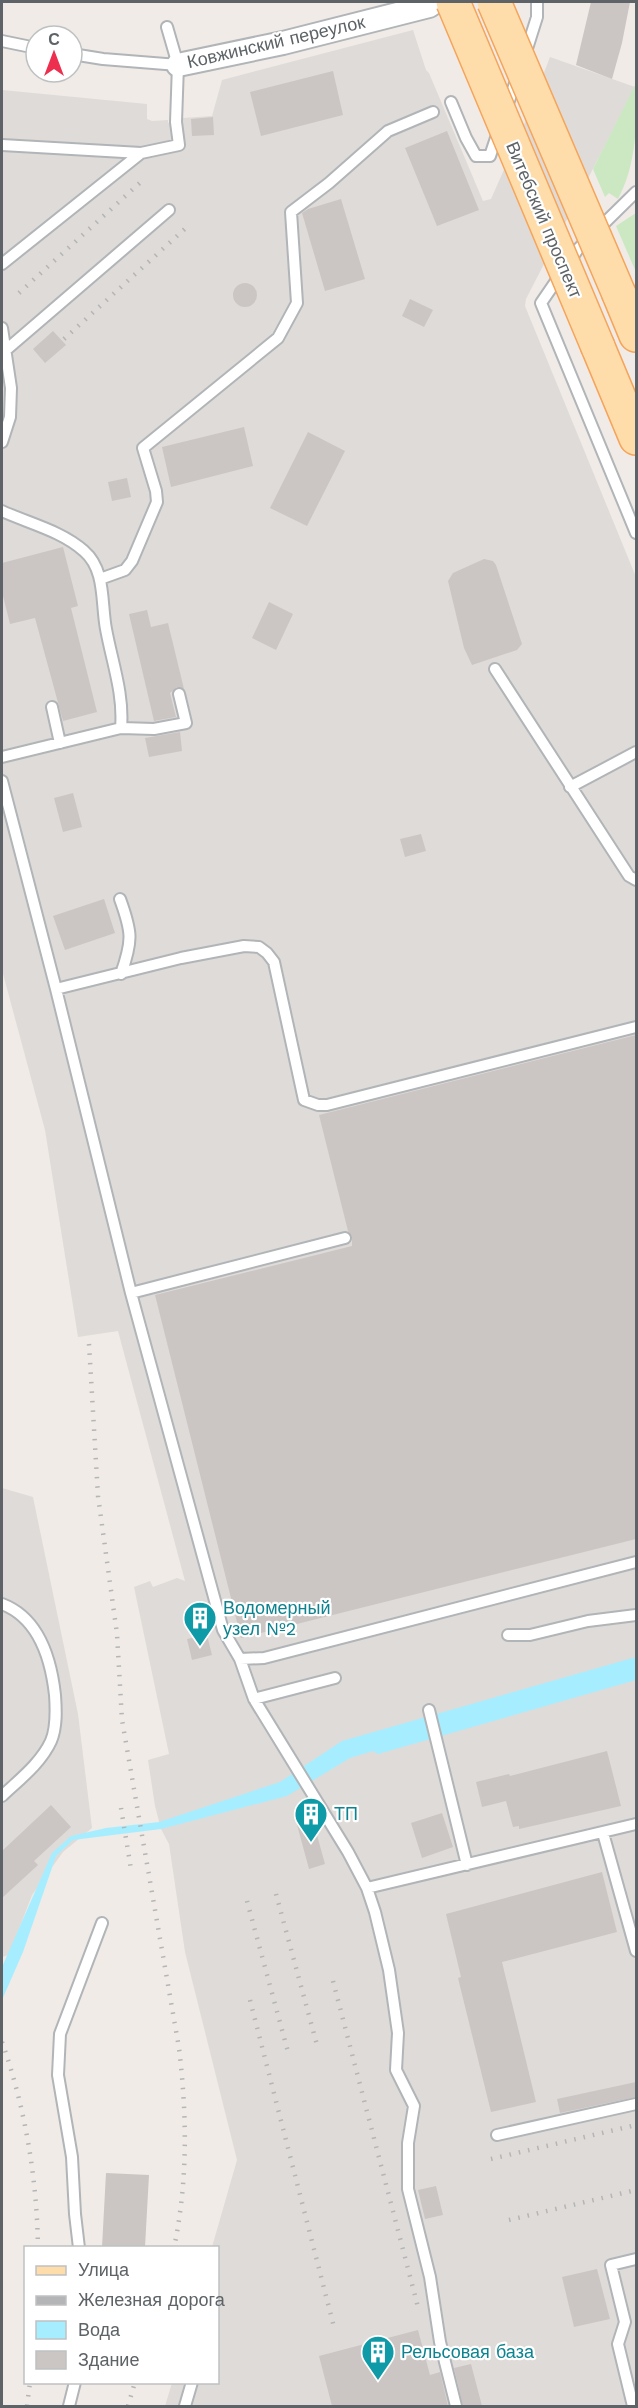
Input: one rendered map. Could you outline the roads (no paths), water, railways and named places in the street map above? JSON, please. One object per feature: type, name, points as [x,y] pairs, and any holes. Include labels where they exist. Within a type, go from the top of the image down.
[{"type":"main road","name":"Витебский проспект","points":[[453,2],[636,438]]},
{"type":"main road","points":[[494,2],[636,335]]},
{"type":"street","points":[[372,10],[429,6],[435,2]]},
{"type":"street","name":"Ковжинский переулок","points":[[178,65],[283,43],[372,10]]},
{"type":"lane","points":[[451,102],[476,156],[490,156],[530,42],[537,17],[537,2]]},
{"type":"lane","points":[[2,145],[141,153],[178,145],[178,65],[167,27]]},
{"type":"lane","points":[[2,41],[24,46]]},
{"type":"lane","points":[[84,56],[178,65]]},
{"type":"lane","points":[[100,579],[125,570],[132,561],[157,502],[143,448],[278,338],[297,303],[291,212],[329,183],[388,131],[433,112]]},
{"type":"lane","points":[[2,264],[141,153]]},
{"type":"lane","points":[[636,192],[578,249],[541,303],[636,533]]},
{"type":"lane","points":[[6,350],[169,210]]},
{"type":"lane","points":[[2,328],[6,350],[6,401],[10,417],[2,442]]},
{"type":"lane","points":[[2,511],[69,540],[85,551],[93,561],[100,579],[105,626],[121,697],[121,728]]},
{"type":"lane","points":[[495,669],[629,876],[636,880]]},
{"type":"lane","points":[[2,757],[121,728],[154,729],[186,723],[179,694]]},
{"type":"lane","points":[[52,707],[60,743]]},
{"type":"lane","points":[[570,787],[636,752]]},
{"type":"lane","points":[[2,781],[131,1293],[223,1630],[240,1659],[254,1699],[307,1788],[329,1818],[367,1888],[389,1970],[398,2033],[396,2070],[414,2106],[408,2143],[408,2188],[430,2277],[440,2342],[456,2406]]},
{"type":"lane","points":[[120,899],[130,927],[128,952],[121,974]]},
{"type":"lane","points":[[56,989],[244,946],[259,947],[267,952],[274,963],[304,1100],[318,1105],[327,1105],[636,1027]]},
{"type":"lane","points":[[131,1293],[345,1238]]},
{"type":"lane","points":[[240,1659],[264,1658],[636,1563]]},
{"type":"lane","points":[[2,1604],[12,1608],[33,1627],[45,1649],[52,1671],[56,1711],[51,1740],[35,1765],[2,1796]]},
{"type":"lane","points":[[508,1635],[530,1635],[588,1621],[636,1615]]},
{"type":"lane","points":[[254,1699],[335,1678]]},
{"type":"lane","points":[[429,1710],[467,1865]]},
{"type":"lane","points":[[367,1888],[636,1824]]},
{"type":"lane","points":[[603,1833],[636,1951]]},
{"type":"lane","points":[[79,2246],[72,2157],[58,2075],[60,2034],[102,1923]]},
{"type":"lane","points":[[497,2135],[636,2104]]},
{"type":"lane","points":[[633,2406],[618,2344],[626,2322],[611,2265],[636,2259]]},
{"type":"lane","points":[[69,2406],[74,2384]]},
{"type":"lane","points":[[185,2406],[191,2384]]},
{"type":"water","points":[[636,1657],[636,1680],[378,1754],[373,1751],[350,1758],[287,1796],[161,1829],[73,1840],[56,1856],[23,1952],[2,2000],[2,1967],[52,1853],[71,1836],[106,1828],[159,1822],[280,1782],[342,1741]]},
{"type":"railway","points":[[19,293],[143,180]]},
{"type":"railway","points":[[64,339],[188,226]]},
{"type":"railway","points":[[89,1344],[98,1496],[117,1634],[122,1720],[182,2073],[185,2123],[184,2173],[174,2246]]},
{"type":"railway","points":[[121,1808],[131,1869]]},
{"type":"railway","points":[[276,1894],[317,2045]]},
{"type":"railway","points":[[247,1901],[288,2052]]},
{"type":"railway","points":[[333,1981],[419,2311]]},
{"type":"railway","points":[[250,2000],[335,2331]]},
{"type":"railway","points":[[2,2042],[17,2092],[28,2143],[35,2195],[38,2246]]},
{"type":"railway","points":[[491,2159],[636,2125]]},
{"type":"railway","points":[[509,2220],[636,2190]]},
{"type":"railway","points":[[27,2406],[30,2384]]},
{"type":"railway","points":[[128,2406],[134,2384]]},
{"type":"place","name":"Водомерный узел №2","points":[[200,1647]]},
{"type":"place","name":"ТП","points":[[311,1843]]},
{"type":"place","name":"Рельсовая база","points":[[378,2381]]}]
